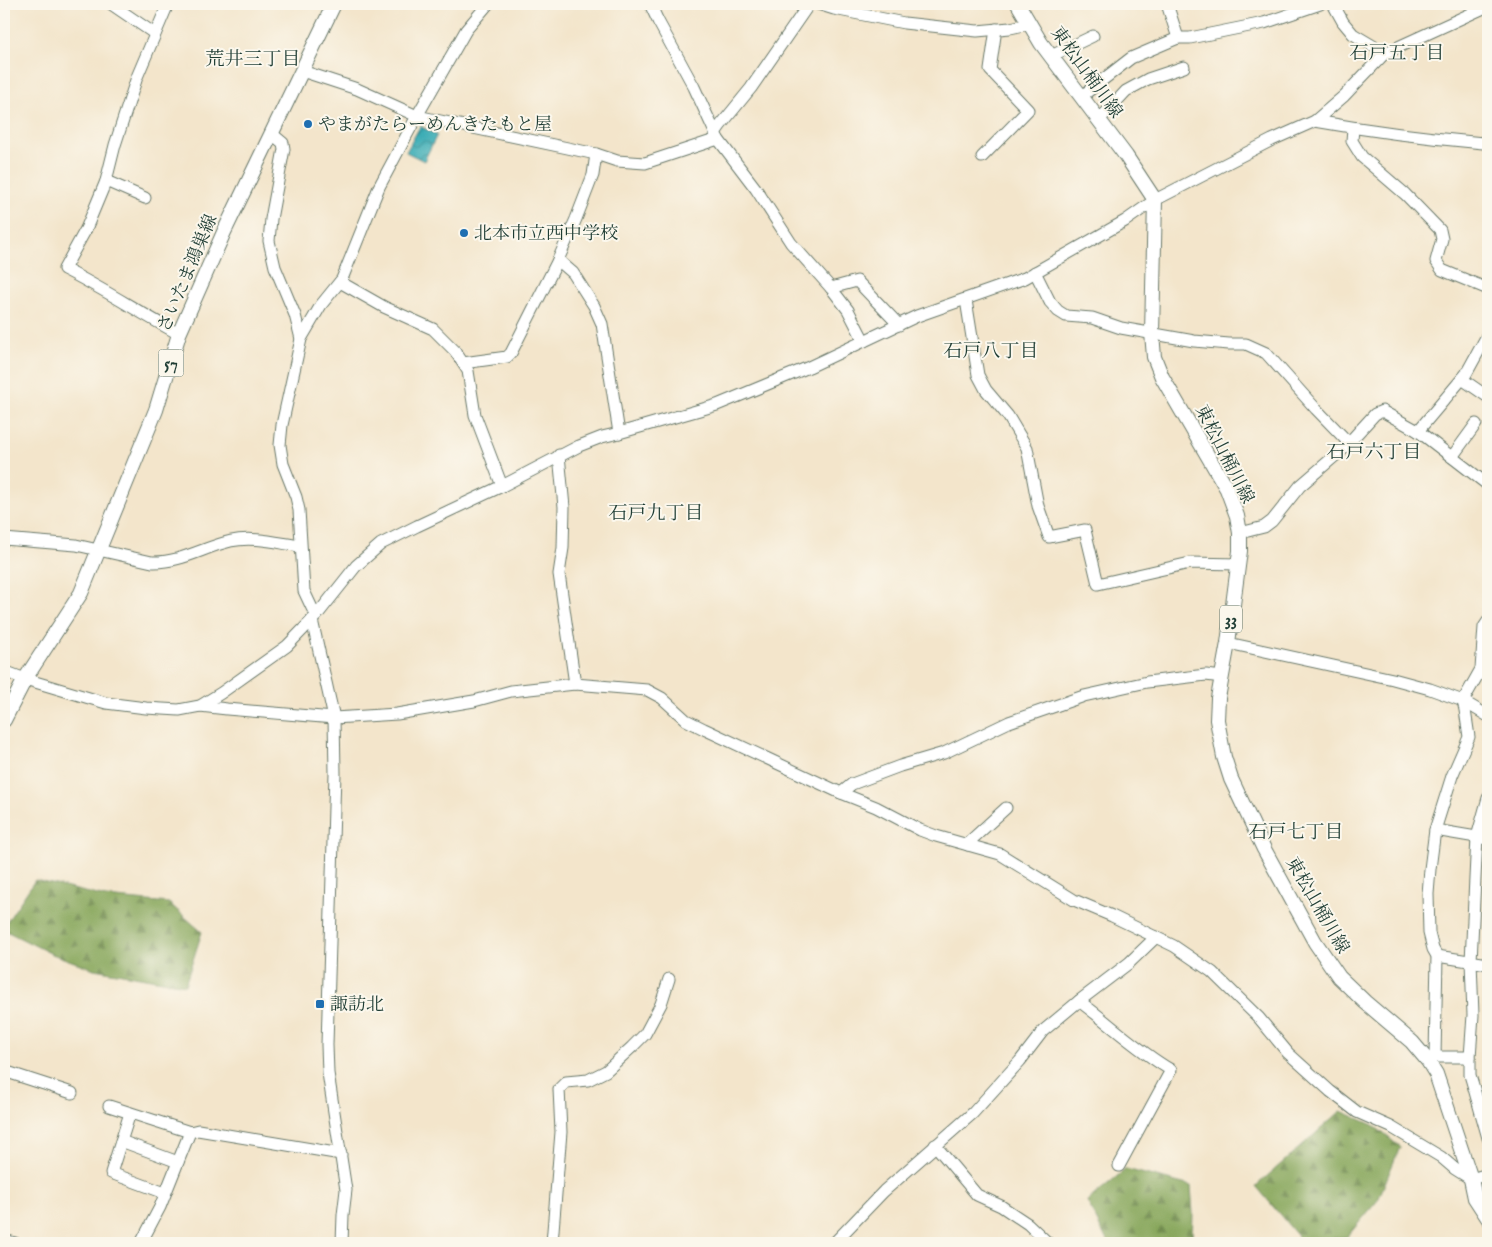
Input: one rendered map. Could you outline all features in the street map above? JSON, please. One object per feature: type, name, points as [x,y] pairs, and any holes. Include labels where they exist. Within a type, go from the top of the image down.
[{"type":"main road","name":"さいたま鴻巣線","points":[[4,720],[25,679],[81,593],[156,410],[179,334],[224,232],[334,4]]},
{"type":"main road","name":"東松山桶川線","points":[[1018,4],[1051,56],[1100,120],[1155,200],[1152,333],[1154,357],[1162,377],[1227,489],[1237,516],[1240,533],[1240,551],[1228,643],[1218,698],[1218,720],[1224,757],[1231,779],[1264,850],[1315,942],[1339,977],[1431,1059],[1471,1179],[1475,1198],[1488,1218]]},
{"type":"street","points":[[111,4],[155,34]]},
{"type":"street","points":[[168,4],[137,77],[115,145],[106,181],[86,229],[64,269],[89,281],[145,316],[179,334]]},
{"type":"street","points":[[342,1243],[346,1190],[342,1154],[328,1074],[328,984],[335,774],[334,718],[315,617],[304,591],[299,510],[283,464],[280,445],[282,425],[301,339],[322,305],[342,279],[379,187],[417,116],[466,30],[488,4]]},
{"type":"street","points":[[650,4],[694,87],[717,136],[756,188],[791,243],[832,288],[848,310],[864,341]]},
{"type":"street","points":[[302,71],[357,89],[417,116],[596,154],[617,161],[645,163],[717,136],[808,4]]},
{"type":"street","points":[[818,4],[904,23],[977,31],[1029,24]]},
{"type":"street","points":[[1167,4],[1178,38]]},
{"type":"street","points":[[1082,96],[1131,58],[1178,38],[1190,38],[1264,23],[1320,4]]},
{"type":"street","points":[[1333,4],[1343,22],[1353,34],[1385,53]]},
{"type":"street","points":[[200,706],[287,646],[315,617],[356,566],[381,544],[502,486],[578,446],[602,437],[717,405],[809,367],[917,316],[1025,278],[1125,221],[1155,200],[1272,140],[1315,121],[1344,96],[1385,53],[1488,6]]},
{"type":"street","points":[[982,157],[1028,110],[990,70],[996,29]]},
{"type":"street","points":[[1051,56],[1094,36]]},
{"type":"street","points":[[1100,120],[1126,91],[1148,79],[1184,67]]},
{"type":"street","points":[[1315,121],[1353,128],[1484,143],[1488,137]]},
{"type":"street","points":[[1353,128],[1352,141],[1362,157],[1406,194],[1440,230],[1442,239],[1436,261],[1442,270],[1488,289]]},
{"type":"street","points":[[271,133],[283,143],[284,149],[272,209],[269,241],[275,267],[295,315],[301,339]]},
{"type":"street","points":[[463,363],[507,357],[511,353],[558,260],[593,175],[596,154]]},
{"type":"street","points":[[106,181],[145,198]]},
{"type":"street","points":[[558,260],[573,273],[594,306],[602,324],[619,433]]},
{"type":"street","points":[[1035,272],[1050,302],[1058,312],[1066,316],[1092,318],[1121,328],[1194,341],[1246,344],[1266,353],[1349,443]]},
{"type":"street","points":[[340,282],[384,307],[433,329],[455,350],[468,371],[475,415],[502,486]]},
{"type":"street","points":[[832,288],[857,282],[899,325]]},
{"type":"street","points":[[966,300],[978,375],[986,390],[1008,416],[1027,448],[1038,506],[1049,537],[1085,530],[1098,584],[1190,563],[1238,564]]},
{"type":"street","points":[[1418,431],[1466,374],[1488,334]]},
{"type":"street","points":[[1462,379],[1488,398]]},
{"type":"street","points":[[1240,533],[1264,527],[1300,486],[1349,443],[1375,414],[1382,411],[1418,431],[1488,486]]},
{"type":"street","points":[[1452,457],[1476,424]]},
{"type":"street","points":[[558,455],[564,507],[564,548],[559,574],[576,684]]},
{"type":"street","points":[[4,539],[76,545],[152,562],[178,559],[232,540],[249,539],[300,546]]},
{"type":"street","points":[[1470,1057],[1431,1059],[1437,956],[1433,949],[1429,932],[1428,894],[1435,830],[1452,776],[1468,737],[1463,702],[1481,670],[1485,642],[1484,627],[1488,622]]},
{"type":"street","points":[[1228,643],[1430,688],[1463,702],[1488,716]]},
{"type":"street","points":[[4,671],[106,703],[179,710],[200,706],[227,710],[334,718],[397,714],[474,701],[511,691],[576,684],[647,690],[662,698],[686,720],[876,807],[920,830],[1000,854],[1074,900],[1174,946],[1212,972],[1258,1018],[1288,1053],[1330,1091],[1357,1112],[1391,1127],[1471,1179],[1488,1174]]},
{"type":"street","points":[[841,792],[852,784],[900,766],[944,753],[1008,722],[1084,696],[1147,682],[1206,675],[1222,677]]},
{"type":"street","points":[[1488,798],[1471,962],[1473,1015],[1470,1057],[1470,1075],[1488,1138]]},
{"type":"street","points":[[968,845],[1006,808]]},
{"type":"street","points":[[1435,830],[1483,838]]},
{"type":"street","points":[[834,1243],[884,1190],[973,1113],[1020,1061],[1043,1031],[1078,1001],[1129,963],[1156,937]]},
{"type":"street","points":[[1437,956],[1488,964]]},
{"type":"street","points":[[552,1243],[561,1132],[559,1089],[566,1082],[588,1080],[606,1071],[632,1047],[645,1034],[661,1004],[669,979]]},
{"type":"street","points":[[1078,1001],[1153,1060],[1171,1070],[1119,1166]]},
{"type":"street","points":[[4,1071],[72,1094]]},
{"type":"street","points":[[108,1106],[190,1132],[198,1130],[342,1154]]},
{"type":"street","points":[[130,1113],[111,1173],[165,1193]]},
{"type":"street","points":[[141,1243],[160,1207],[190,1132]]},
{"type":"street","points":[[121,1141],[178,1162]]},
{"type":"street","points":[[935,1145],[977,1195],[1002,1206],[1028,1224],[1048,1243]]},
{"type":"street","points":[[4,1240],[15,1243]]},
{"type":"green space","points":[[35,880],[106,897],[169,903],[202,932],[185,985],[94,969],[52,954],[4,930],[4,926]]},
{"type":"green space","points":[[1341,1111],[1373,1125],[1400,1147],[1378,1200],[1347,1237],[1301,1240],[1256,1186]]},
{"type":"green space","points":[[1126,1169],[1191,1186],[1193,1213],[1192,1243],[1108,1243],[1087,1201]]},
{"type":"water","points":[[420,126],[437,135],[424,161],[406,152]]},
{"type":"place","name":"やまがたらーめんきたもと屋","points":[[308,124]]},
{"type":"place","name":"北本市立西中学校","points":[[464,233]]},
{"type":"place","name":"諏訪北","points":[[320,1004]]},
{"type":"district","name":"石戸五丁目","points":[[1397,52]]},
{"type":"district","name":"荒井三丁目","points":[[253,58]]},
{"type":"district","name":"石戸八丁目","points":[[991,350]]},
{"type":"district","name":"石戸六丁目","points":[[1374,451]]},
{"type":"district","name":"石戸九丁目","points":[[656,512]]},
{"type":"district","name":"石戸七丁目","points":[[1296,831]]}]
